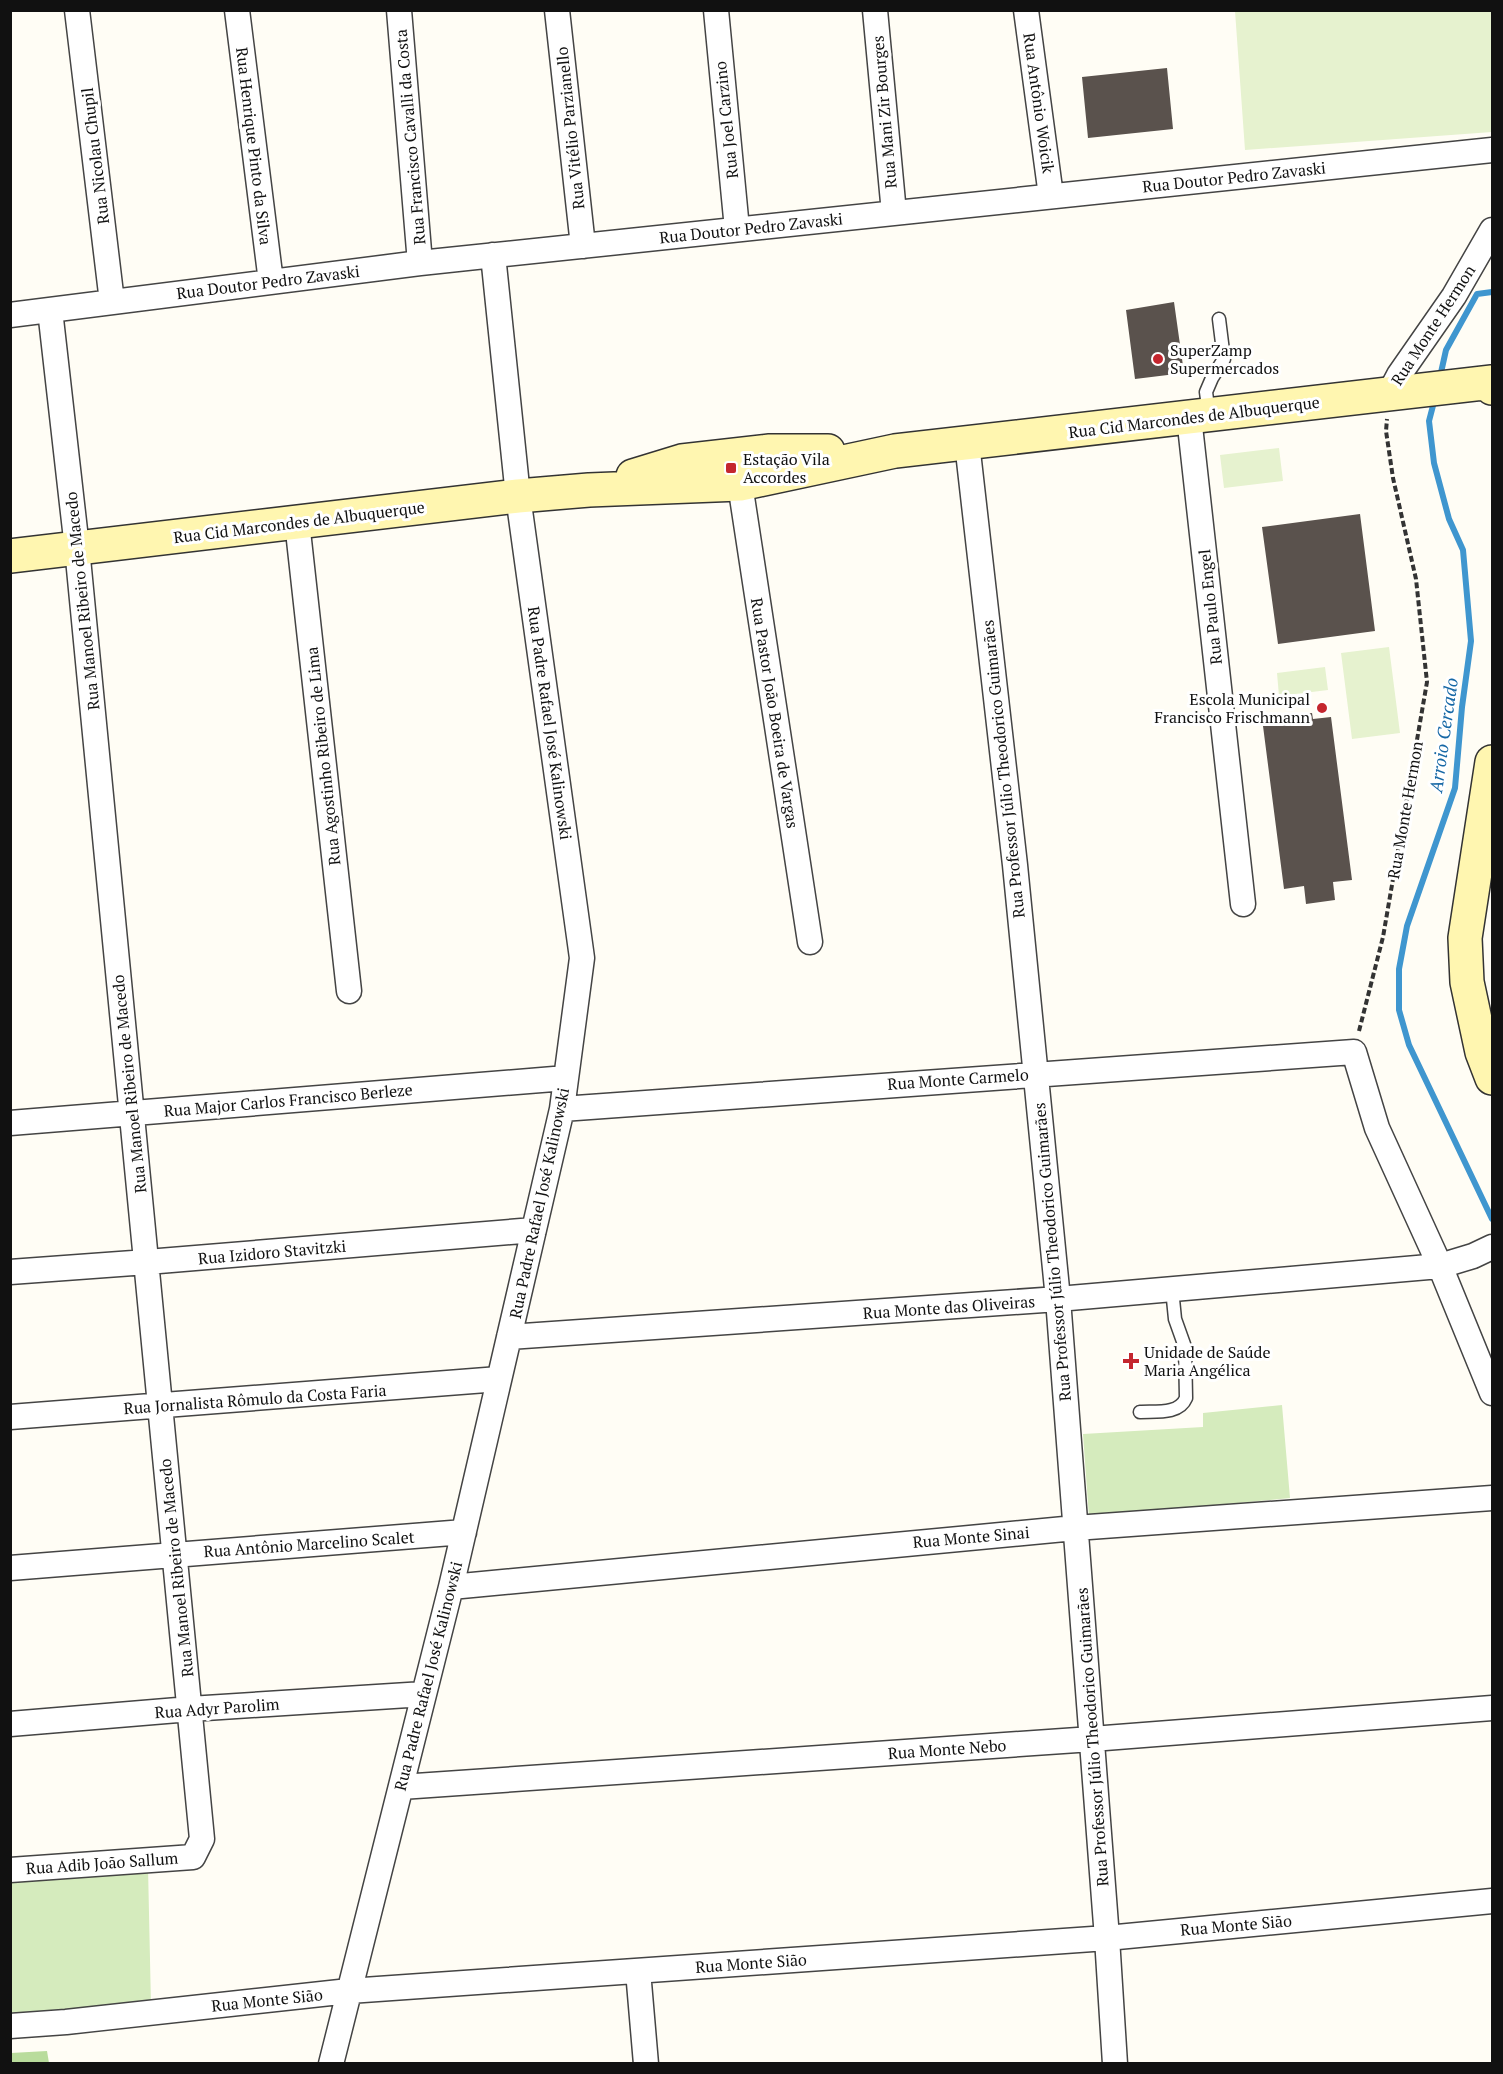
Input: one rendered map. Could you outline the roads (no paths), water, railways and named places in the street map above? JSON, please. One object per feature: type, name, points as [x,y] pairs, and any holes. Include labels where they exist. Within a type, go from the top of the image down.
[{"type":"street","name":"Rua Nicolau Chupil","points":[[77,10],[112,302]]},
{"type":"street","name":"Rua Henrique Pinto da Silva","points":[[237,10],[272,282]]},
{"type":"street","name":"Rua Francisco Cavalli da Costa","points":[[399,10],[420,263]]},
{"type":"street","name":"Rua Vitélio Parzianello","points":[[557,10],[583,246]]},
{"type":"street","name":"Rua Joel Carzino","points":[[716,10],[737,230]]},
{"type":"street","name":"Rua Mani Zir Bourges","points":[[874,10],[894,213]]},
{"type":"street","name":"Rua Antônio Woicik","points":[[1026,10],[1051,196]]},
{"type":"street","name":"Rua Doutor Pedro Zavaski","points":[[10,315],[420,263],[1492,150]]},
{"type":"street","name":"Rua Monte Hermon","points":[[1400,393],[1399,375],[1454,296],[1492,230]]},
{"type":"street","name":"Rua Padre Rafael José Kalinowski","points":[[331,2064],[451,1587],[562,1109],[582,958],[518,496],[494,255]]},
{"type":"street","name":"Rua Manoel Ribeiro de Macedo","points":[[50,310],[77,548],[190,1709],[202,1839],[193,1857]]},
{"type":"street","name":"Rua Cid Marcondes de Albuquerque","points":[[10,556],[518,496],[588,490],[740,484],[895,451],[1492,382]]},
{"type":"street","points":[[1492,382],[1492,388]]},
{"type":"street","name":"Rua Paulo Engel","points":[[1199,416],[1243,904]]},
{"type":"street","name":"Rua Professor Júlio Theodorico Guimarães","points":[[967,443],[1015,865],[1058,1299],[1115,2064]]},
{"type":"street","name":"Rua Cid Marcondes de Albuquerque","points":[[588,490],[682,462],[770,451],[895,451]]},
{"type":"street","name":"Rua Pastor João Boeira de Vargas","points":[[740,484],[810,942]]},
{"type":"street","name":"Rua Agostinho Ribeiro de Lima","points":[[297,522],[349,991]]},
{"type":"street","points":[[1492,762],[1489,809],[1465,938],[1480,984],[1482,1052],[1492,1078]]},
{"type":"street","name":"Rua Monte Carmelo","points":[[562,1109],[1354,1052],[1377,1128],[1440,1266]]},
{"type":"street","name":"Rua Major Carlos Francisco Berleze","points":[[10,1123],[566,1078]]},
{"type":"street","name":"Rua Izidoro Stavitzki","points":[[10,1272],[534,1230]]},
{"type":"street","name":"Rua Monte das Oliveiras","points":[[509,1337],[1172,1290],[1440,1266],[1483,1251]]},
{"type":"street","points":[[1440,1266],[1492,1393]]},
{"type":"street","name":"Rua Jornalista Rômulo da Costa Faria","points":[[10,1417],[499,1379]]},
{"type":"street","name":"Rua Monte Sinai","points":[[451,1587],[1075,1528],[1492,1498]]},
{"type":"street","name":"Rua Antônio Marcelino Scalet","points":[[10,1568],[464,1532]]},
{"type":"street","name":"Rua Adyr Parolim","points":[[10,1724],[190,1709],[424,1694]]},
{"type":"street","name":"Rua Monte Nebo","points":[[400,1787],[1092,1739],[1492,1708]]},
{"type":"street","name":"Rua Adib João Sallum","points":[[10,1870],[193,1857]]},
{"type":"street","name":"Rua Monte Sião","points":[[10,2026],[349,1991],[1107,1938],[1492,1901]]},
{"type":"street","points":[[638,1971],[645,2064]]},
{"type":"lane","points":[[1199,416],[1212,378],[1224,359],[1219,319]]},
{"type":"lane","points":[[1140,1412],[1178,1409],[1186,1398],[1185,1347],[1175,1319],[1172,1290]]},
{"type":"waterway","name":"Arroio Cercado","points":[[1440,377],[1446,350],[1477,294],[1492,292]]},
{"type":"waterway","name":"Arroio Cercado","points":[[1435,398],[1429,421],[1434,463],[1449,519],[1463,550],[1471,641],[1462,707],[1455,788],[1407,926],[1399,969],[1399,1010],[1409,1045],[1492,1219]]},
{"type":"place","name":"SuperZamp Supermercados","points":[[1158,359]]},
{"type":"place","name":"Estação Vila Accordes","points":[[731,468]]},
{"type":"place","name":"Escola Municipal Francisco Frischmann","points":[[1322,708]]},
{"type":"place","name":"Unidade de Saúde Maria Angélica","points":[[1131,1361]]}]
